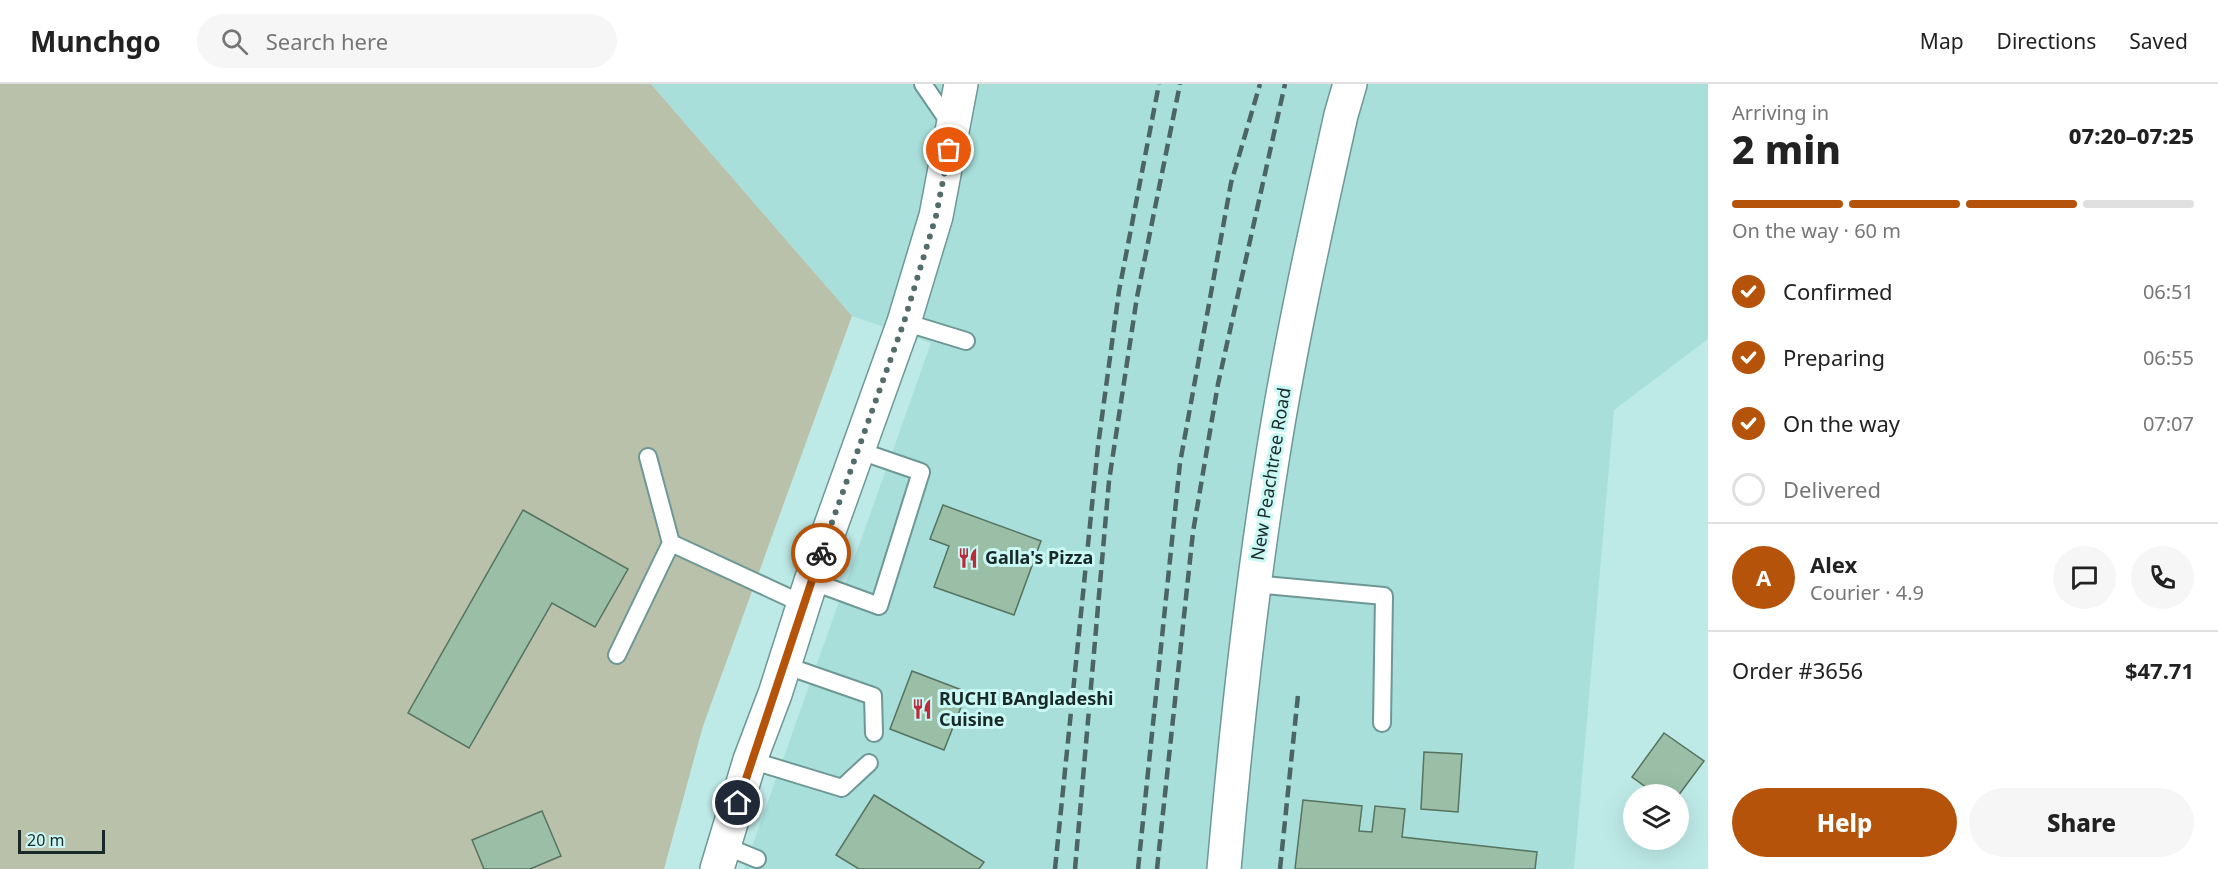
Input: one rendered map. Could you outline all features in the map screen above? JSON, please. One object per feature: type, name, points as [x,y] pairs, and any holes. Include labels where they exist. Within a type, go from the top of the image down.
[{"type":"main road","points":[[721,857],[750,760],[857,450],[904,322],[936,216],[961,84]]},
{"type":"main road","name":"New Peachtree Road","points":[[1224,869],[1254,584],[1273,454],[1297,316],[1341,115],[1350,84]]},
{"type":"lane","points":[[923,84],[953,128]]},
{"type":"lane","points":[[904,322],[966,341]]},
{"type":"lane","points":[[671,543],[808,593],[879,606],[921,472],[857,450]]},
{"type":"lane","points":[[617,655],[671,543],[648,457]]},
{"type":"lane","points":[[1254,584],[1384,596],[1382,723]]},
{"type":"lane","points":[[784,665],[873,696],[874,733]]},
{"type":"lane","points":[[750,760],[842,788],[869,763]]},
{"type":"lane","points":[[721,857],[757,859]]},
{"type":"shaded area","points":[[651,84],[1708,84],[1708,339],[1614,410],[1574,869],[744,869],[931,343],[852,316]]},
{"type":"green space","points":[[0,84],[651,84],[852,316],[703,726],[664,869],[0,869]]},
{"type":"building","points":[[943,505],[1041,541],[1014,615],[934,587],[949,546],[930,539]]},
{"type":"building","points":[[523,510],[628,569],[595,627],[552,603],[469,748],[408,713]]},
{"type":"building","points":[[912,671],[967,692],[944,750],[890,729]]},
{"type":"building","points":[[1664,733],[1704,761],[1687,784],[1642,784],[1632,777]]},
{"type":"building","points":[[1424,752],[1462,754],[1458,812],[1421,809]]},
{"type":"building","points":[[874,795],[984,862],[979,869],[859,869],[836,855]]},
{"type":"building","points":[[1303,800],[1362,806],[1359,831],[1372,832],[1375,806],[1405,809],[1402,837],[1537,852],[1535,869],[1295,869]]},
{"type":"building","points":[[542,811],[561,856],[530,869],[484,869],[472,840]]},
{"type":"railway","points":[[1055,869],[1098,446],[1119,291],[1159,84]]},
{"type":"railway","points":[[1075,869],[1109,481],[1137,297],[1180,84]]},
{"type":"railway","points":[[1138,869],[1180,463],[1231,183],[1260,84]]},
{"type":"railway","points":[[1157,869],[1193,532],[1218,384],[1285,84]]},
{"type":"railway","points":[[1280,869],[1298,695]]},
{"type":"way so far","points":[[821,553],[904,322],[936,216],[949,150]]},
{"type":"place","name":"Galla's Pizza","points":[[968,558]]},
{"type":"place","name":"RUCHI BAngladeshi Cuisine","points":[[922,709]]},
{"type":"route","points":[[738,803],[750,760],[775,694],[821,553]]}]
